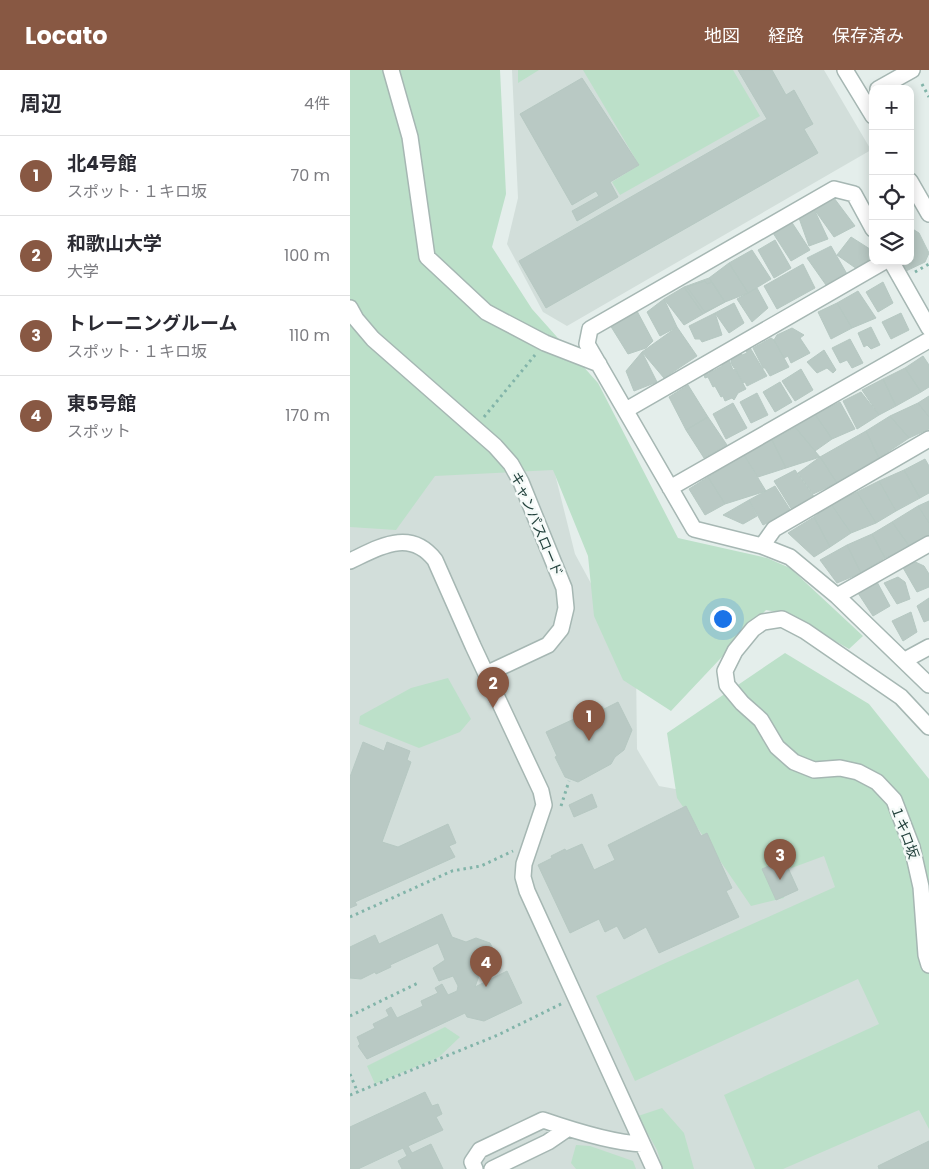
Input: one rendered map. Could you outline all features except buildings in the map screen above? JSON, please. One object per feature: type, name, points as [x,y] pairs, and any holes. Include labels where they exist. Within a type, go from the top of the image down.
[{"type":"street","points":[[391,70],[410,137],[427,257],[486,312],[545,343],[599,364]]},
{"type":"street","points":[[845,70],[868,95]]},
{"type":"street","points":[[885,85],[912,70]]},
{"type":"street","points":[[869,222],[854,194],[834,189],[590,329],[587,344],[694,529],[762,546],[790,557],[837,596],[929,685]]},
{"type":"street","points":[[914,189],[929,214]]},
{"type":"street","points":[[626,410],[878,265]]},
{"type":"street","points":[[893,265],[929,328]]},
{"type":"street","name":"キャンパスロード","points":[[350,308],[372,339],[475,428],[511,464],[521,482],[564,588],[566,608],[561,629],[548,645],[486,674]]},
{"type":"street","points":[[670,488],[929,340]]},
{"type":"street","points":[[762,546],[774,529],[929,439]]},
{"type":"street","points":[[350,561],[382,546],[399,542],[414,544],[428,550],[435,560],[541,791],[544,805],[524,864],[523,877],[527,891],[654,1169]]},
{"type":"street","points":[[837,596],[929,544]]},
{"type":"street","name":"１キロ坂","points":[[929,727],[901,697],[805,631],[782,619],[763,622],[752,629],[735,651],[725,672],[727,684],[742,703],[761,720],[777,747],[794,762],[814,770],[840,768],[858,772],[878,782],[894,800],[912,847],[921,887],[926,955],[929,965]]},
{"type":"street","points":[[905,660],[929,647]]},
{"type":"street","points":[[475,1169],[472,1162],[480,1150],[543,1120],[567,1129],[631,1144],[642,1144]]},
{"type":"street","points":[[492,1169],[548,1142],[567,1129]]},
{"type":"path","points":[[922,84],[929,97]]},
{"type":"path","points":[[475,428],[545,343]]},
{"type":"path","points":[[350,917],[452,871],[481,866],[515,850]]},
{"type":"path","points":[[350,1016],[418,983]]},
{"type":"path","points":[[350,1095],[498,1035],[566,1002]]},
{"type":"path","points":[[350,1074],[358,1093]]},
{"type":"shaded area","points":[[512,70],[824,70],[869,147],[869,151],[567,326],[543,312],[507,244],[518,198]]},
{"type":"shaded area","points":[[350,238],[554,470],[575,554],[636,666],[637,749],[659,786],[692,792],[811,826],[929,1039],[929,1169],[350,1169]]},
{"type":"green space","points":[[350,70],[500,70],[506,194],[492,247],[532,309],[598,383],[678,538],[767,558],[790,568],[863,636],[849,649],[788,614],[766,610],[671,711],[623,680],[594,616],[588,556],[553,470],[435,476],[396,530],[350,527]]},
{"type":"green space","points":[[518,70],[539,70],[518,83]]},
{"type":"green space","points":[[583,70],[733,70],[760,116],[620,195],[612,182],[639,165]]},
{"type":"green space","points":[[785,653],[869,704],[929,779],[929,1129],[919,1110],[783,1169],[755,1169],[724,1095],[879,1024],[858,979],[635,1081],[596,996],[835,887],[824,856],[778,873],[784,898],[751,906],[677,798],[667,733]]},
{"type":"green space","points":[[448,678],[471,719],[460,732],[419,748],[359,724],[360,716],[411,688]]},
{"type":"green space","points":[[445,1027],[460,1037],[439,1057],[375,1084],[367,1066]]},
{"type":"green space","points":[[662,1108],[684,1133],[694,1169],[663,1169],[657,1150],[638,1116]]},
{"type":"green space","points":[[576,1145],[590,1146],[633,1161],[636,1169],[576,1169],[571,1163]]},
{"type":"place","name":"和歌山大学","points":[[493,708]]},
{"type":"place","name":"北4号館","points":[[589,741]]},
{"type":"place","name":"トレーニングルーム","points":[[780,880]]},
{"type":"place","name":"東5号館","points":[[486,987]]}]
